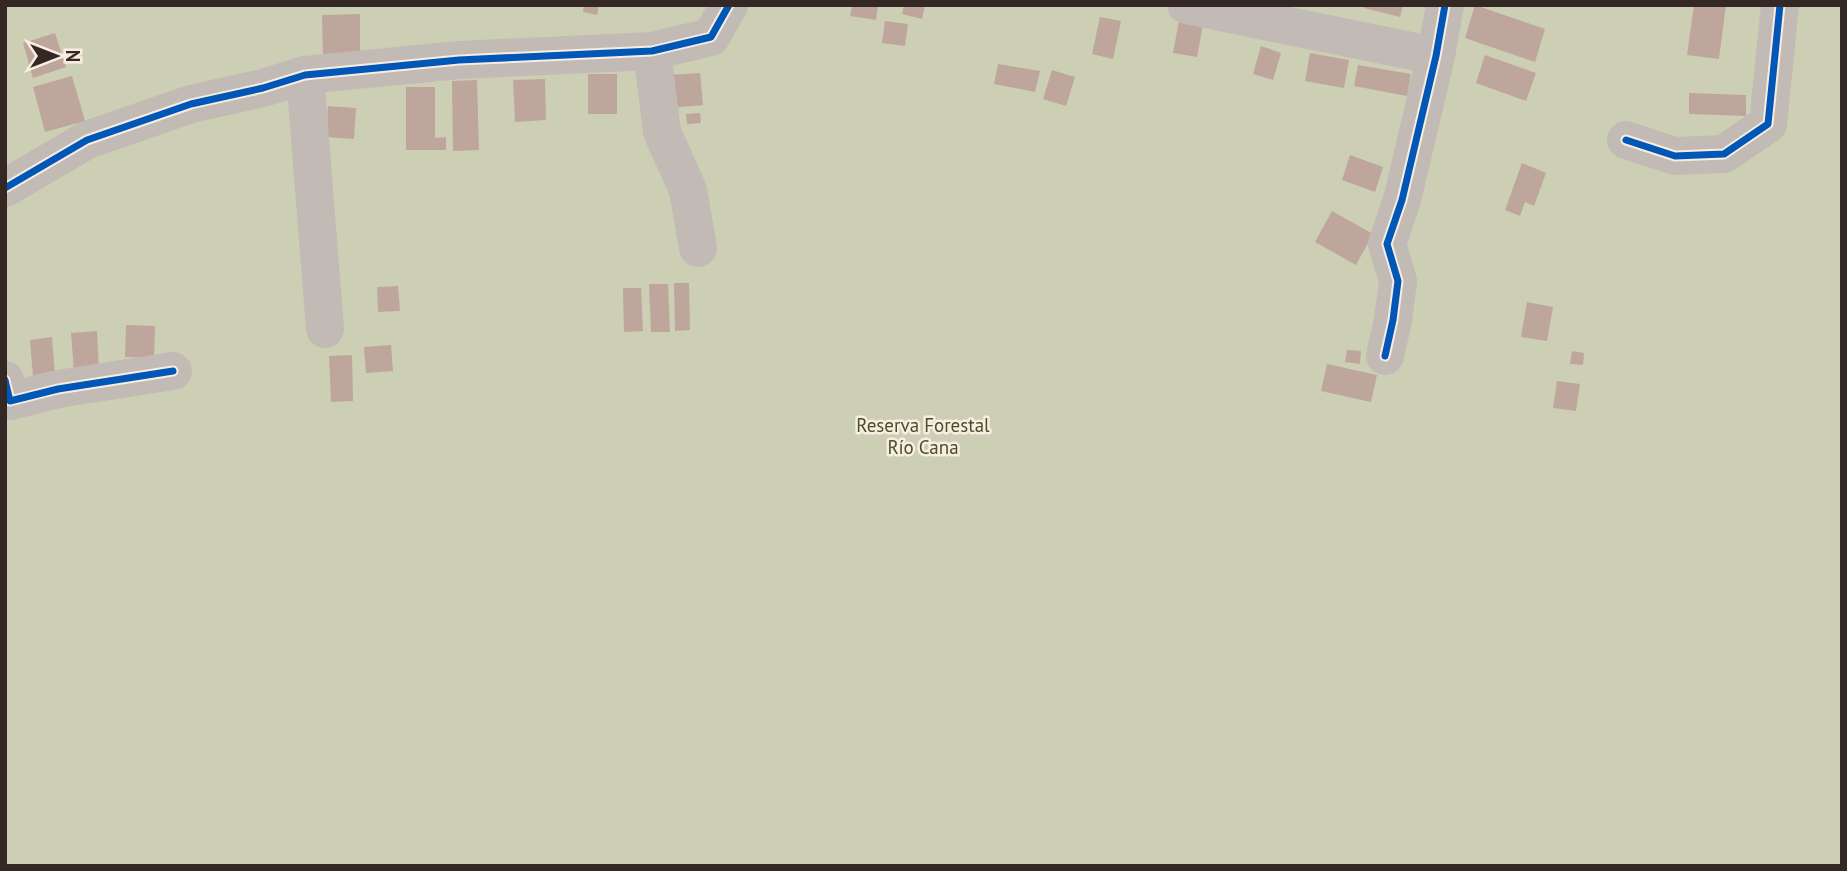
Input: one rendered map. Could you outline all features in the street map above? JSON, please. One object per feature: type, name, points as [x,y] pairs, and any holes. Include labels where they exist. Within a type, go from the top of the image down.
[{"type":"street","points":[[5,188],[87,140],[191,104],[263,88],[305,75],[459,60],[652,51],[711,37],[729,5]]},
{"type":"street","points":[[1186,5],[1436,56]]},
{"type":"street","points":[[1385,356],[1398,282],[1387,244],[1397,220],[1436,56],[1445,5]]},
{"type":"street","points":[[1626,140],[1675,156],[1724,154],[1768,124],[1780,5]]},
{"type":"street","points":[[652,51],[662,132],[688,190],[698,248]]},
{"type":"street","points":[[305,75],[325,329]]},
{"type":"street","points":[[5,380],[10,401],[58,389],[173,371]]},
{"type":"green space","name":"Reserva Forestal Río Cana","points":[[5,5],[1842,5],[1842,866],[5,866]]},
{"type":"building","points":[[584,5],[599,5],[597,15],[583,12]]},
{"type":"building","points":[[852,5],[878,5],[876,20],[850,16]]},
{"type":"building","points":[[904,5],[925,5],[922,19],[902,14]]},
{"type":"building","points":[[1365,5],[1403,5],[1400,17],[1364,8]]},
{"type":"building","points":[[1475,5],[1545,29],[1535,62],[1465,38]]},
{"type":"building","points":[[1694,5],[1726,5],[1719,59],[1687,55]]},
{"type":"building","points":[[360,14],[360,56],[323,57],[322,15]]},
{"type":"building","points":[[1100,17],[1121,21],[1113,59],[1092,54]]},
{"type":"building","points":[[885,21],[908,24],[905,46],[882,43]]},
{"type":"building","points":[[1179,21],[1203,25],[1197,57],[1173,53]]},
{"type":"building","points":[[55,33],[66,67],[33,78],[23,43]]},
{"type":"building","points":[[1261,46],[1281,53],[1273,80],[1253,74]]},
{"type":"building","points":[[1310,53],[1349,60],[1344,88],[1305,81]]},
{"type":"building","points":[[1485,55],[1536,73],[1526,101],[1476,83]]},
{"type":"building","points":[[998,64],[1040,71],[1035,92],[994,84]]},
{"type":"building","points":[[1358,65],[1411,74],[1407,96],[1354,86]]},
{"type":"building","points":[[1052,70],[1075,77],[1066,106],[1043,99]]},
{"type":"building","points":[[700,73],[703,105],[670,108],[668,75]]},
{"type":"building","points":[[588,74],[617,74],[617,114],[588,114]]},
{"type":"building","points":[[72,76],[85,121],[45,132],[33,87]]},
{"type":"building","points":[[545,79],[546,120],[515,122],[513,80]]},
{"type":"building","points":[[477,80],[479,150],[453,151],[452,81]]},
{"type":"building","points":[[406,87],[435,87],[435,138],[446,137],[446,150],[406,150]]},
{"type":"building","points":[[1689,93],[1746,95],[1746,116],[1689,114]]},
{"type":"building","points":[[328,106],[356,108],[354,139],[326,137]]},
{"type":"building","points":[[700,113],[701,123],[687,124],[686,114]]},
{"type":"building","points":[[1350,155],[1383,167],[1375,192],[1342,180]]},
{"type":"building","points":[[1522,163],[1546,173],[1534,206],[1525,202],[1520,216],[1505,210]]},
{"type":"building","points":[[1332,211],[1373,234],[1356,265],[1315,242]]},
{"type":"building","points":[[674,283],[689,283],[690,330],[675,331]]},
{"type":"building","points":[[649,284],[668,284],[670,332],[651,332]]},
{"type":"building","points":[[398,286],[400,311],[378,312],[377,287]]},
{"type":"building","points":[[623,288],[641,288],[643,331],[624,332]]},
{"type":"building","points":[[1527,302],[1553,307],[1547,341],[1521,337]]},
{"type":"building","points":[[126,325],[155,326],[154,358],[125,357]]},
{"type":"building","points":[[97,331],[99,371],[74,372],[71,333]]},
{"type":"building","points":[[52,337],[55,375],[33,377],[30,340]]},
{"type":"building","points":[[391,345],[393,371],[366,373],[364,347]]},
{"type":"building","points":[[1347,350],[1361,351],[1360,364],[1345,362]]},
{"type":"building","points":[[1572,351],[1584,353],[1583,365],[1570,364]]},
{"type":"building","points":[[352,355],[353,401],[331,402],[329,356]]},
{"type":"building","points":[[1327,364],[1377,375],[1371,402],[1321,391]]},
{"type":"building","points":[[1557,381],[1580,384],[1576,411],[1553,408]]},
{"type":"cycle path","points":[[5,188],[87,140],[191,104],[263,88],[305,75],[459,60],[652,51],[711,37],[729,5]]},
{"type":"cycle path","points":[[1385,356],[1398,281],[1387,244],[1402,200],[1436,56],[1445,5]]},
{"type":"cycle path","points":[[1626,140],[1675,156],[1724,154],[1768,124],[1780,5]]},
{"type":"cycle path","points":[[5,380],[10,401],[58,389],[173,371]]}]
